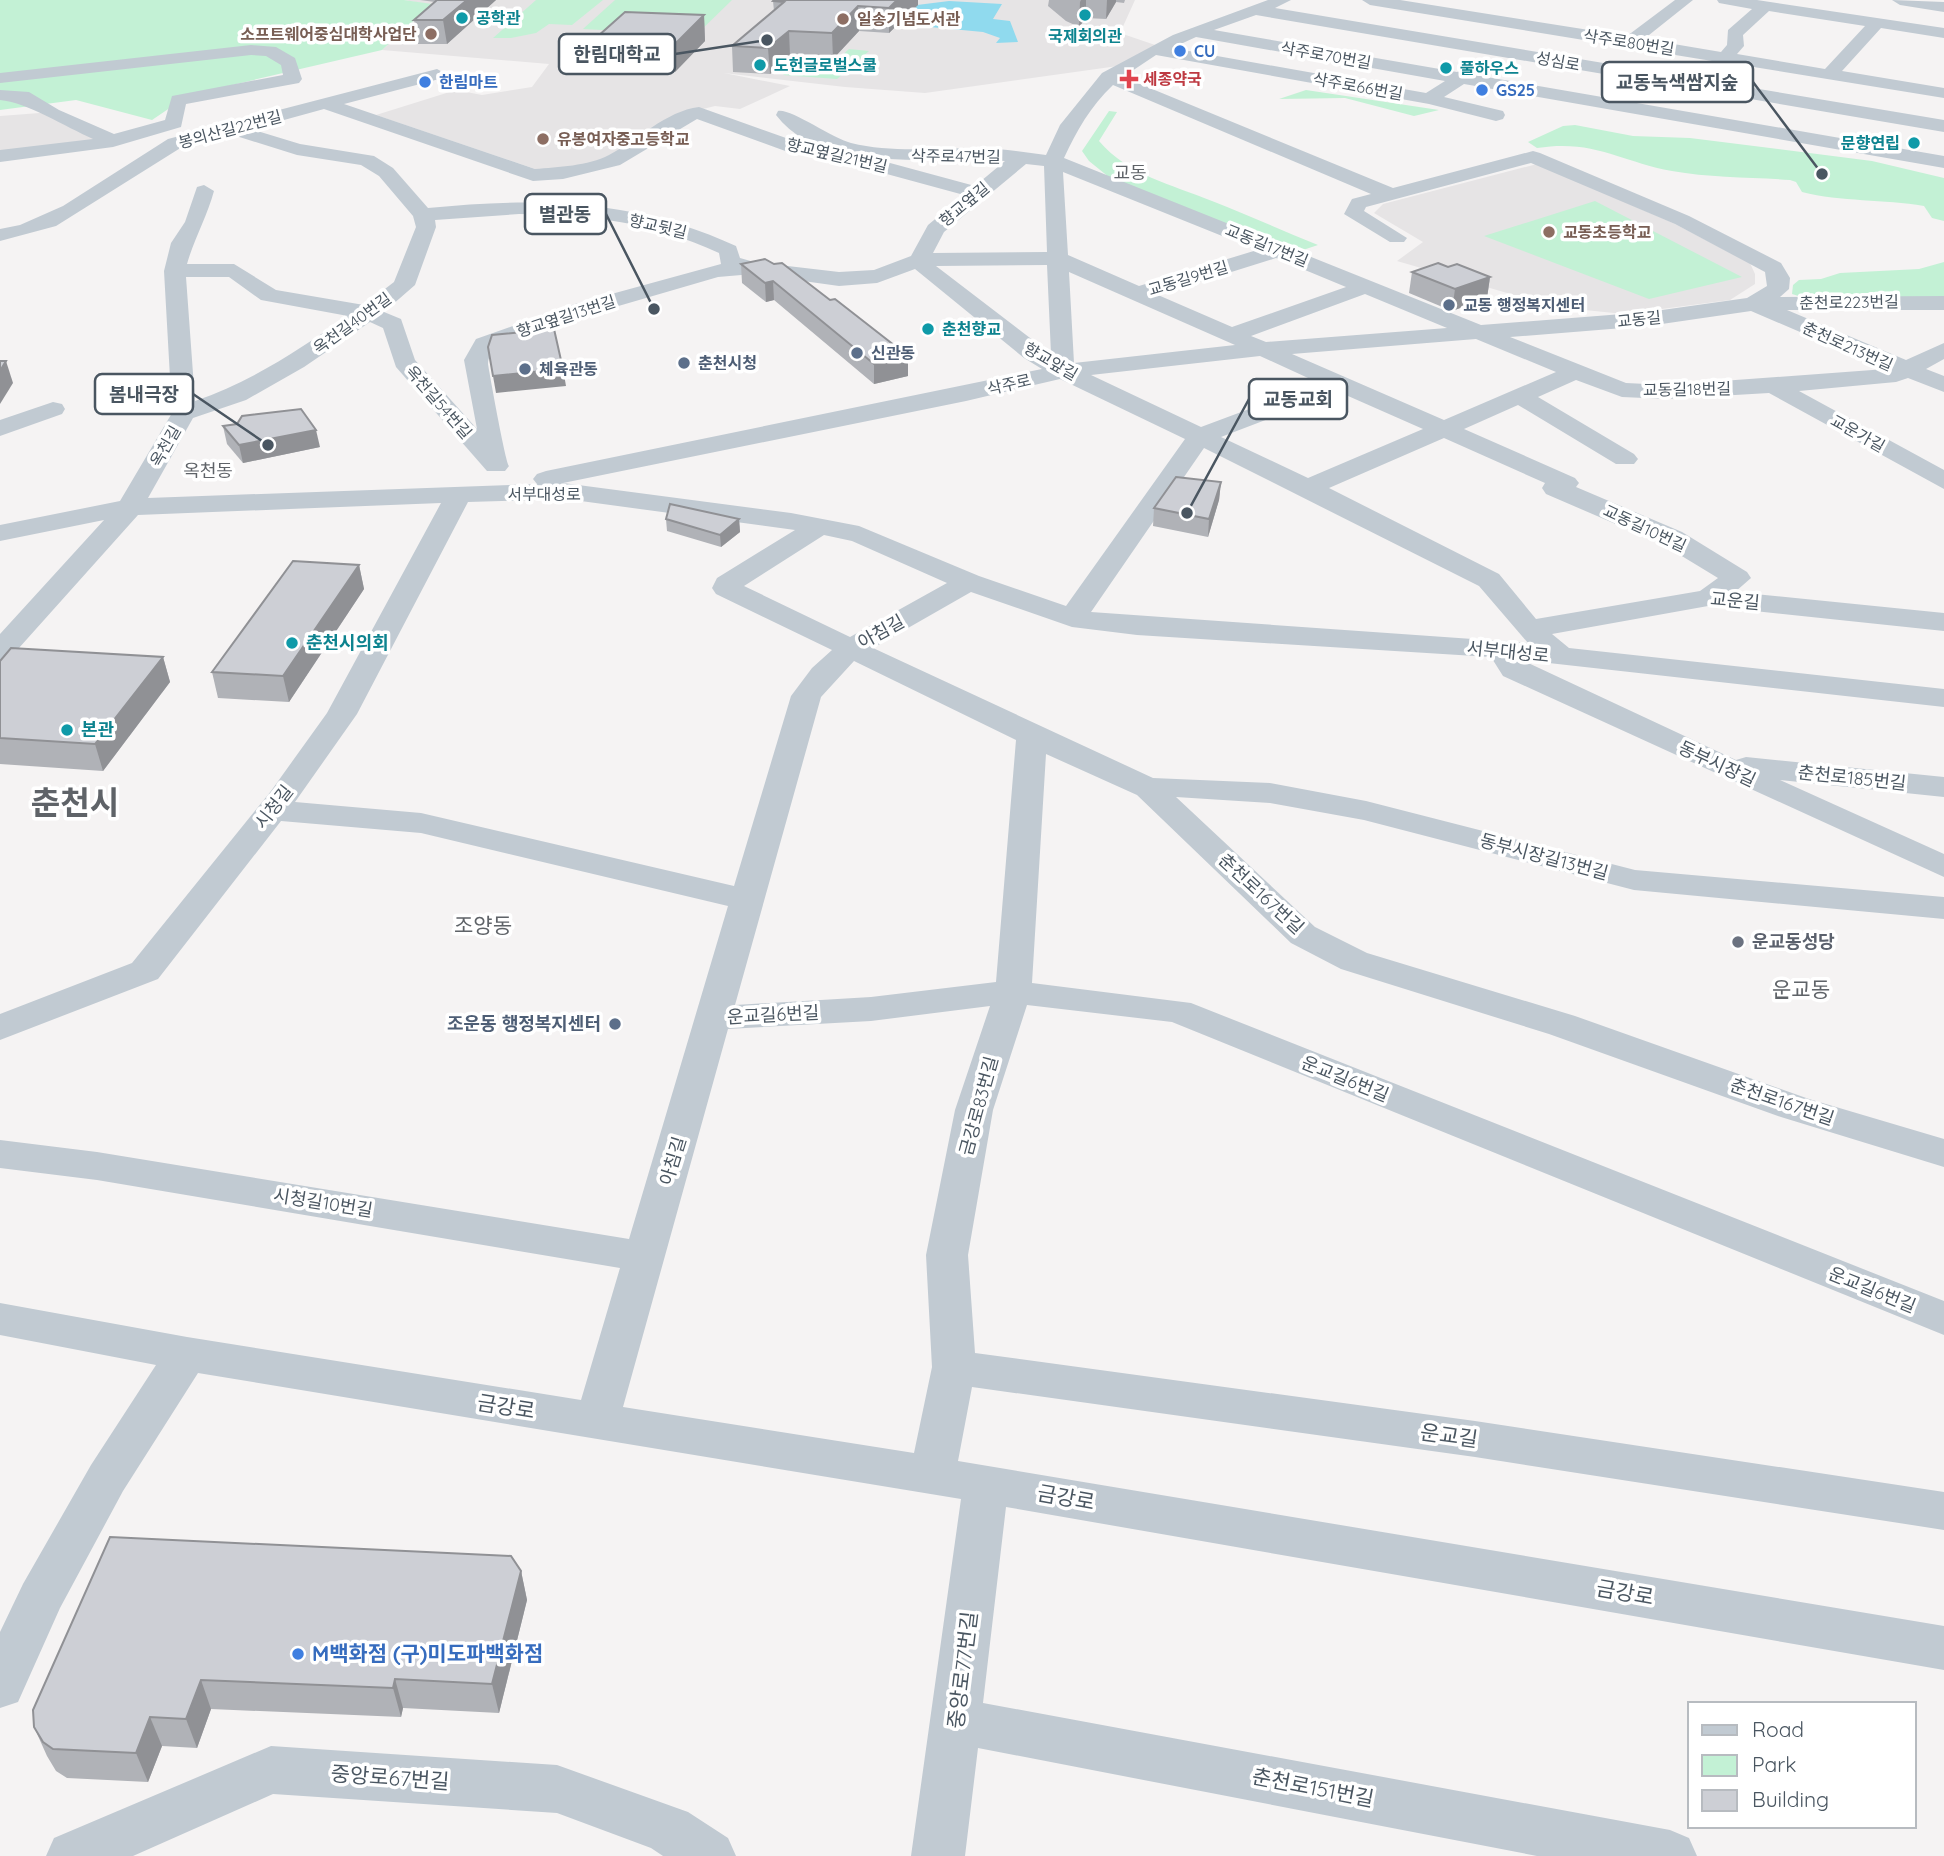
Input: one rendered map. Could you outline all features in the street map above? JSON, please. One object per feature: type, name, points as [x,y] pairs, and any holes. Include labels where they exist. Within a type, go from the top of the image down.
[{"type":"street","points":[[1063,371],[1053,161],[1062,134],[1108,77],[1135,58],[1192,31],[1283,0]]},
{"type":"street","name":"삭주로80번길","points":[[1370,0],[1829,75],[1942,89]]},
{"type":"street","points":[[1630,42],[1685,0]]},
{"type":"street","points":[[1725,0],[1944,33]]},
{"type":"street","points":[[1900,0],[1944,8]]},
{"type":"street","points":[[1664,113],[1726,58],[1736,46],[1734,34],[1765,6]]},
{"type":"street","name":"성심로","points":[[1256,10],[1944,126]]},
{"type":"street","points":[[1829,75],[1878,23]]},
{"type":"street","points":[[1429,99],[1533,27]]},
{"type":"street","name":"삭주로70번길","points":[[1192,31],[1944,162]]},
{"type":"street","points":[[0,78],[251,50],[270,51],[289,62],[293,79],[178,100],[174,123],[113,141],[64,152],[0,156]]},
{"type":"street","name":"삭주로66번길","points":[[1154,50],[1429,99],[1496,115]]},
{"type":"street","points":[[1257,88],[1287,73]]},
{"type":"street","name":"봉의산길22번길","points":[[0,235],[33,230],[78,208],[150,156],[175,143],[437,74]]},
{"type":"street","points":[[1108,77],[1392,195]]},
{"type":"street","points":[[1881,151],[1942,89]]},
{"type":"street","points":[[0,95],[23,96],[52,114],[113,141]]},
{"type":"street","name":"향교옆길21번길","points":[[326,104],[533,175],[564,173],[613,161],[689,114],[699,113],[795,148],[900,170],[976,192]]},
{"type":"street","name":"삭주로47번길","points":[[785,115],[797,126],[850,148],[874,154],[980,154],[1053,161]]},
{"type":"street","points":[[229,128],[296,149],[367,160],[386,172],[423,215]]},
{"type":"street","points":[[1397,238],[1354,215],[1353,210],[1359,203],[1533,157],[1682,220],[1773,268],[1779,278],[1778,289],[1754,304]]},
{"type":"street","name":"향교옆길","points":[[919,260],[935,229],[976,192],[1021,158]]},
{"type":"street","name":"교동길17번길","points":[[1053,161],[1280,250],[1480,333]]},
{"type":"street","name":"옥천길","points":[[6,640],[130,507],[184,413],[174,271],[182,243],[195,222],[204,191]]},
{"type":"street","name":"향교뒷길","points":[[423,215],[473,209],[584,210],[681,228],[729,250],[730,262],[753,268]]},
{"type":"street","name":"옥천길40번길","points":[[184,413],[237,395],[296,362],[404,285],[426,228],[423,215]]},
{"type":"street","name":"교동길9번길","points":[[1137,294],[1280,250]]},
{"type":"street","name":"교동길9번길","points":[[1056,258],[1264,349]]},
{"type":"street","name":"향교옆길13번길","points":[[492,461],[488,419],[476,360],[484,344],[583,309],[717,271],[753,268],[839,279],[877,276],[919,260],[1056,258]]},
{"type":"street","name":"향교앞길","points":[[919,260],[926,269],[1032,353],[1063,371],[1308,488],[1489,580],[1529,629],[1562,657]]},
{"type":"street","name":"옥천길54번길","points":[[174,271],[234,270],[269,295],[368,313],[393,324],[404,362],[515,486]]},
{"type":"street","points":[[1234,334],[1368,286]]},
{"type":"street","name":"춘천로223번길","points":[[1754,304],[1904,301],[1944,303]]},
{"type":"street","name":"교동길","points":[[1063,371],[1264,349],[1648,319],[1754,304]]},
{"type":"street","name":"춘천로213번길","points":[[1754,304],[1903,370],[1944,384]]},
{"type":"street","name":"교동길18번길","points":[[1480,333],[1622,390],[1667,392],[1773,386],[1896,375],[1903,370]]},
{"type":"street","name":"교동길10번길","points":[[1264,349],[1443,429],[1672,538],[1737,578],[1708,598]]},
{"type":"street","points":[[1903,370],[1944,350]]},
{"type":"street","name":"삭주로","points":[[459,495],[515,486],[966,394],[1063,371]]},
{"type":"street","points":[[1308,488],[1577,372]]},
{"type":"street","points":[[1072,618],[1200,436],[1341,383]]},
{"type":"street","name":"교운가길","points":[[1773,386],[1944,481]]},
{"type":"street","points":[[1520,396],[1625,458]]},
{"type":"street","points":[[0,429],[53,409]]},
{"type":"street","name":"서부대성로","points":[[0,533],[130,507],[565,491],[820,526],[859,534],[969,582],[1072,618],[1138,626],[1500,649],[1944,698]]},
{"type":"street","name":"시청길","points":[[0,1028],[145,971],[272,810],[342,713],[459,495]]},
{"type":"street","name":"춘천로167번길","points":[[820,526],[727,584],[726,588],[1032,736],[1148,788],[1303,935],[1354,961],[1562,1025],[1795,1108],[1944,1153]]},
{"type":"street","name":"아침길","points":[[597,1421],[716,1018],[806,696],[823,674],[850,649],[969,582]]},
{"type":"street","name":"교운길","points":[[1529,629],[1708,598],[1944,622]]},
{"type":"street","name":"동부시장길","points":[[1500,649],[1514,670],[1944,867]]},
{"type":"street","name":"금강로83번길","points":[[932,1475],[954,1367],[947,1255],[974,1110],[1013,992],[1032,736]]},
{"type":"street","name":"춘천로185번길","points":[[1718,764],[1944,787]]},
{"type":"street","name":"동부시장길13번길","points":[[1148,788],[1179,787],[1270,793],[1366,811],[1634,880],[1944,908]]},
{"type":"street","points":[[272,810],[421,822],[748,900]]},
{"type":"street","name":"운교길6번길","points":[[716,1018],[871,1009],[1013,992],[1178,1011],[1944,1320]]},
{"type":"street","name":"시청길10번길","points":[[0,1154],[97,1166],[645,1257]]},
{"type":"street","name":"금강로","points":[[0,1319],[187,1354],[986,1484],[1944,1648]]},
{"type":"street","points":[[0,1686],[40,1599],[107,1478],[187,1354]]},
{"type":"street","name":"운교길","points":[[954,1367],[1475,1439],[1944,1511]]},
{"type":"street","name":"중앙로77번길","points":[[938,1856],[986,1484]]},
{"type":"street","name":"춘천로151번길","points":[[957,1721],[1670,1856]]},
{"type":"street","name":"중앙로67번길","points":[[73,1856],[271,1770],[556,1790],[669,1830],[709,1856]]},
{"type":"shaded area","points":[[404,0],[1135,0],[1120,33],[1161,47],[1125,65],[925,93],[724,73],[790,86],[740,109],[715,106],[683,114],[600,162],[550,174],[376,115],[456,90],[482,95],[532,87],[549,64],[382,50],[431,5]]},
{"type":"shaded area","points":[[53,112],[113,141],[0,156],[0,116]]},
{"type":"shaded area","name":"교동초등학교","points":[[1537,164],[1673,223],[1750,263],[1755,274],[1755,284],[1730,300],[1624,314],[1555,307],[1397,261],[1423,242],[1374,213],[1383,204]]},
{"type":"green space","points":[[0,0],[404,0],[432,4],[382,50],[189,95],[152,120],[76,100],[0,110]]},
{"type":"green space","points":[[536,0],[603,0],[572,25],[549,24],[536,33],[493,38]]},
{"type":"green space","points":[[615,0],[732,0],[696,35],[583,29]]},
{"type":"green space","points":[[849,49],[869,51],[837,79],[783,75],[801,59],[836,61]]},
{"type":"green space","points":[[1306,90],[1439,110],[1414,116],[1345,98],[1279,99]]},
{"type":"green space","points":[[1109,111],[1117,112],[1099,141],[1124,163],[1151,178],[1318,245],[1294,253],[1110,178],[1089,161],[1082,151]]},
{"type":"green space","points":[[1575,125],[1633,136],[1690,138],[1872,161],[1944,178],[1944,221],[1932,218],[1924,206],[1817,195],[1802,192],[1796,182],[1790,180],[1672,171],[1606,152],[1575,146],[1537,148],[1528,142],[1563,126]]},
{"type":"green space","points":[[1595,201],[1742,277],[1649,299],[1484,236]]},
{"type":"green space","points":[[1944,262],[1944,299],[1808,299],[1792,294],[1793,285],[1799,280],[1821,279],[1840,273],[1919,269]]},
{"type":"water","points":[[949,1],[1002,4],[993,19],[1010,21],[1018,42],[996,43],[1000,38],[983,32],[930,27],[938,17],[910,12],[917,5]]},
{"type":"building","points":[[437,0],[467,0],[443,20],[414,20]]},
{"type":"building","points":[[774,0],[897,0],[889,8],[858,6],[832,33],[789,31],[768,48],[732,46],[784,2]]},
{"type":"building","points":[[625,12],[704,15],[673,46],[624,44],[628,39],[597,37]]},
{"type":"building","points":[[765,259],[774,264],[782,263],[830,300],[835,299],[908,356],[874,364],[773,281],[765,283],[741,264]]},
{"type":"building","points":[[1438,263],[1448,267],[1457,264],[1490,277],[1455,289],[1412,272]]},
{"type":"building","points":[[554,329],[563,369],[493,376],[488,347],[492,335]]},
{"type":"building","points":[[301,409],[316,430],[239,445],[223,426],[237,424],[242,416]]},
{"type":"building","points":[[1176,477],[1221,482],[1209,519],[1154,508]]},
{"type":"building","points":[[670,504],[739,519],[720,535],[666,519]]},
{"type":"building","points":[[293,561],[359,565],[283,676],[212,672]]},
{"type":"building","name":"본관","points":[[11,648],[163,657],[95,744],[0,738],[0,661]]},
{"type":"building","name":"M백화점 (구)미도파백화점","points":[[110,1537],[511,1556],[521,1571],[492,1684],[395,1679],[393,1688],[201,1680],[186,1719],[150,1717],[136,1753],[53,1749],[43,1742],[34,1727],[33,1710]]},
{"type":"place","name":"국제회의관","points":[[1085,15]]},
{"type":"place","name":"공학관","points":[[462,18]]},
{"type":"place","name":"일송기념도서관","points":[[843,19]]},
{"type":"place","name":"소프트웨어중심대학사업단","points":[[431,34]]},
{"type":"place","name":"한림대학교","points":[[767,40]]},
{"type":"place","name":"CU","points":[[1180,51]]},
{"type":"place","name":"도헌글로벌스쿨","points":[[760,65]]},
{"type":"place","name":"풀하우스","points":[[1446,68]]},
{"type":"place","name":"세종약국","points":[[1129,79]]},
{"type":"place","name":"한림마트","points":[[425,82]]},
{"type":"place","name":"GS25","points":[[1482,90]]},
{"type":"place","name":"유봉여자중고등학교","points":[[543,139]]},
{"type":"place","name":"문향연립","points":[[1914,143]]},
{"type":"place","name":"교동녹색쌈지숲","points":[[1822,174]]},
{"type":"place","name":"교동초등학교","points":[[1549,232]]},
{"type":"place","name":"교동 행정복지센터","points":[[1449,305]]},
{"type":"place","name":"별관동","points":[[654,309]]},
{"type":"place","name":"춘천향교","points":[[928,329]]},
{"type":"place","name":"신관동","points":[[857,353]]},
{"type":"place","name":"춘천시청","points":[[684,363]]},
{"type":"place","name":"체육관동","points":[[525,369]]},
{"type":"place","name":"봄내극장","points":[[268,445]]},
{"type":"place","name":"교동교회","points":[[1187,513]]},
{"type":"place","name":"춘천시의회","points":[[292,643]]},
{"type":"place","name":"본관","points":[[67,730]]},
{"type":"place","name":"운교동성당","points":[[1738,942]]},
{"type":"place","name":"조운동 행정복지센터","points":[[615,1024]]},
{"type":"place","name":"M백화점 (구)미도파백화점","points":[[298,1654]]},
{"type":"district","name":"교동","points":[[1130,173]]},
{"type":"district","name":"옥천동","points":[[208,471]]},
{"type":"district","name":"춘천시","points":[[75,803]]},
{"type":"district","name":"조양동","points":[[483,926]]},
{"type":"district","name":"운교동","points":[[1801,990]]}]
